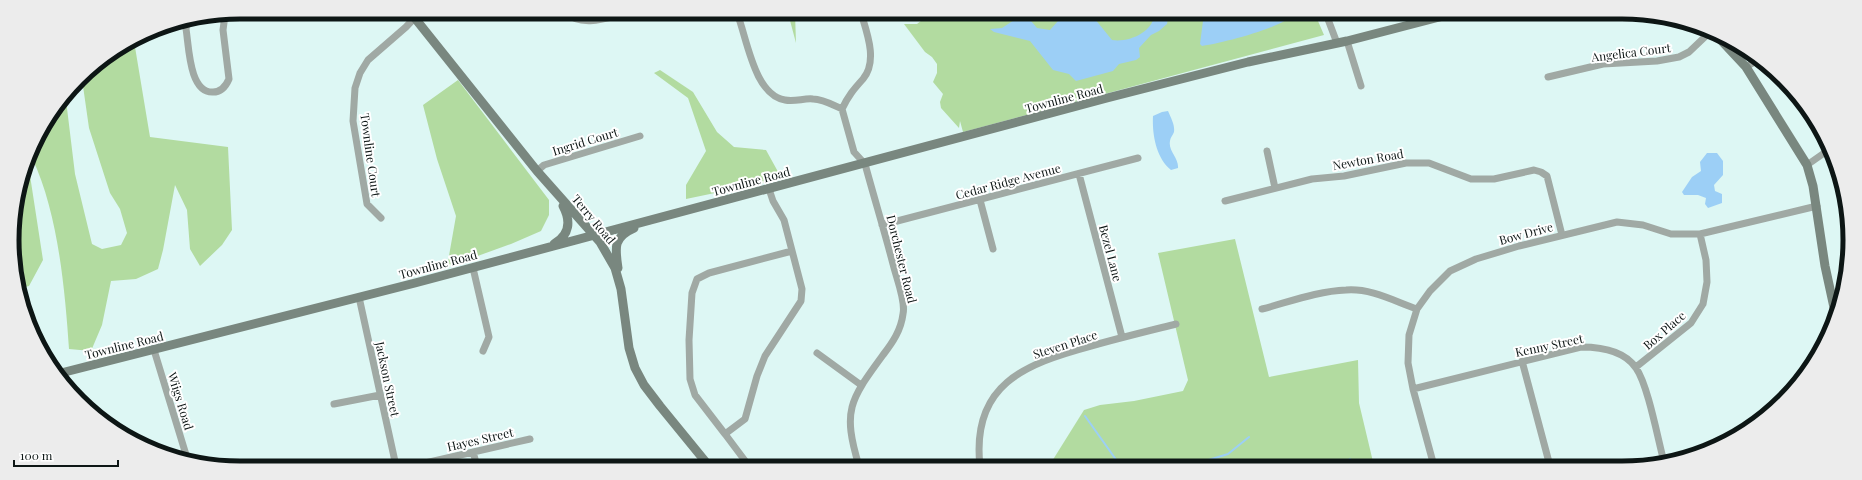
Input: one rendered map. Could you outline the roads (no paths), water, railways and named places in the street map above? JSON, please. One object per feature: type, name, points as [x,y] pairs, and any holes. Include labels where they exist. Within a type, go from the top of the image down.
[{"type":"street","points":[[186,26],[196,84],[204,91],[217,92],[222,89],[229,79],[223,30],[224,19]]},
{"type":"street","name":"Townline Court","points":[[381,218],[367,204],[353,121],[355,88],[360,72],[368,60],[406,28],[412,19]]},
{"type":"street","name":"Terry Road","points":[[419,19],[538,171],[594,235],[608,254],[615,268],[621,289],[630,348],[635,368],[644,385],[705,461]]},
{"type":"street","points":[[578,19],[588,22],[600,19]]},
{"type":"street","points":[[739,19],[758,77],[764,87],[773,95],[784,100],[812,99],[825,101],[842,109]]},
{"type":"street","points":[[862,19],[871,55],[869,68],[864,78],[855,86],[842,109],[854,152],[865,164]]},
{"type":"street","points":[[1328,19],[1337,43]]},
{"type":"street","name":"Townline Road","points":[[63,372],[473,268],[1232,66],[1347,41],[1432,19]]},
{"type":"street","name":"Angelica Court","points":[[1548,78],[1603,64],[1657,61],[1679,57],[1689,52],[1706,36]]},
{"type":"street","points":[[1347,41],[1361,86]]},
{"type":"street","points":[[1726,45],[1746,67],[1807,165],[1817,206],[1825,266],[1833,303]]},
{"type":"street","points":[[1746,67],[1753,62]]},
{"type":"street","name":"Ingrid Court","points":[[538,171],[544,165],[640,136]]},
{"type":"street","points":[[1267,151],[1275,188]]},
{"type":"street","points":[[1807,165],[1825,153]]},
{"type":"street","name":"Cedar Ridge Avenue","points":[[882,225],[1138,158]]},
{"type":"street","name":"Newton Road","points":[[1225,201],[1312,179],[1344,176],[1406,162],[1429,163],[1471,179],[1494,179],[1534,170],[1547,176],[1562,235]]},
{"type":"street","name":"Dorchester Road","points":[[858,461],[850,432],[849,418],[852,404],[861,385],[896,338],[904,313],[900,290],[865,164]]},
{"type":"street","name":"Bezel Lane","points":[[1079,174],[1122,337]]},
{"type":"street","points":[[547,248],[562,238],[569,225],[566,213],[552,188]]},
{"type":"street","points":[[725,434],[744,419],[757,376],[765,356],[801,301],[802,289],[784,220],[769,189]]},
{"type":"street","points":[[980,200],[993,249]]},
{"type":"street","name":"Bow Drive","points":[[1433,461],[1413,388],[1408,362],[1409,335],[1417,309],[1430,291],[1450,271],[1476,259],[1562,235],[1617,222],[1643,225],[1671,234],[1700,234],[1817,206]]},
{"type":"street","points":[[621,289],[616,250],[620,238],[626,232],[663,217]]},
{"type":"street","name":"Box Place","points":[[1636,368],[1692,323],[1703,304],[1707,282],[1706,260],[1700,234]]},
{"type":"street","points":[[745,461],[695,395],[690,379],[689,340],[692,293],[698,279],[709,273],[792,251]]},
{"type":"street","points":[[473,268],[488,337],[483,351]]},
{"type":"street","points":[[1262,309],[1331,292],[1347,290],[1378,294],[1417,309]]},
{"type":"street","name":"Jackson Street","points":[[359,297],[395,461]]},
{"type":"street","name":"Steven Place","points":[[980,461],[979,436],[984,414],[993,397],[1013,376],[1040,361],[1122,337],[1176,324]]},
{"type":"street","name":"Kenny Street","points":[[1413,388],[1581,347],[1601,347],[1620,355],[1636,368],[1645,390],[1663,457]]},
{"type":"street","name":"Wiigs Road","points":[[154,350],[186,454]]},
{"type":"street","points":[[816,353],[861,385]]},
{"type":"street","points":[[1522,362],[1549,461]]},
{"type":"street","points":[[334,404],[380,395]]},
{"type":"street","name":"Hayes Street","points":[[434,461],[530,439]]},
{"type":"street","points":[[473,452],[476,461]]},
{"type":"water","points":[[1016,19],[1029,19],[1037,28],[1050,30],[1059,19],[1095,19],[1112,40],[1125,40],[1133,38],[1145,31],[1150,26],[1153,19],[1168,19],[1167,24],[1159,31],[1151,35],[1139,48],[1140,57],[1136,60],[1119,64],[1113,71],[1076,81],[1069,74],[1053,70],[1030,41],[994,32],[990,29],[1002,28]]},
{"type":"water","points":[[1203,19],[1245,19],[1252,21],[1259,19],[1287,19],[1279,24],[1252,34],[1223,42],[1202,46],[1200,44]]},
{"type":"water","points":[[1168,111],[1174,129],[1170,140],[1170,145],[1178,164],[1178,168],[1171,170],[1158,152],[1154,138],[1153,123],[1153,116]]},
{"type":"water","points":[[1707,153],[1717,153],[1723,161],[1723,175],[1714,185],[1715,191],[1722,194],[1722,203],[1708,208],[1705,204],[1706,198],[1698,195],[1684,195],[1682,192],[1692,177],[1701,171],[1700,162]]},
{"type":"waterway","points":[[1085,416],[1117,461]]},
{"type":"waterway","points":[[1205,461],[1228,454],[1249,437]]}]
